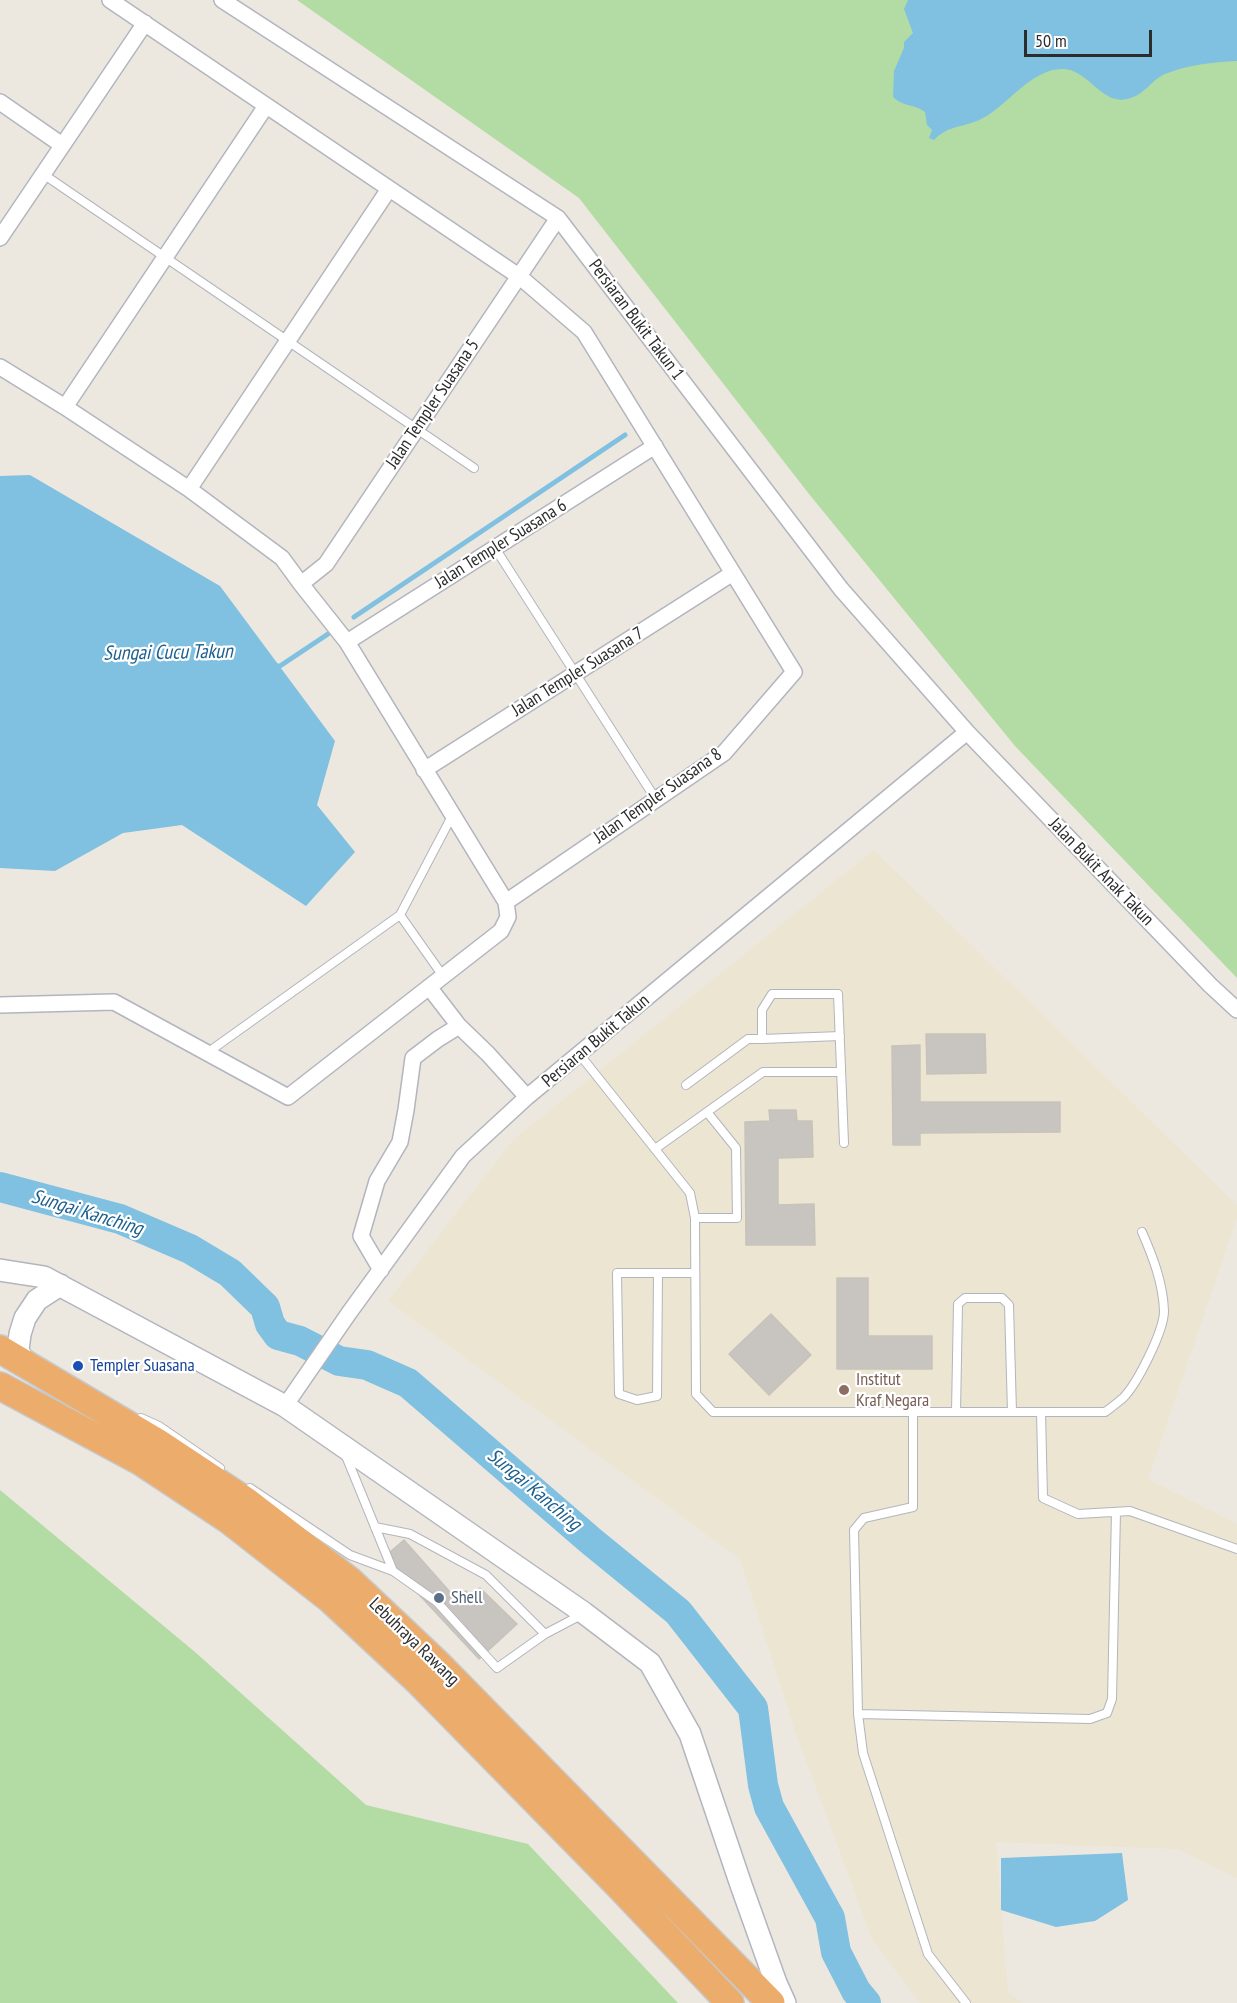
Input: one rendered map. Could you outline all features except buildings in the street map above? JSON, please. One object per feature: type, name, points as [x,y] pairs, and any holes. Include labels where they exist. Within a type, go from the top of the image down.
[{"type":"highway","name":"Lebuhraya Rawang","points":[[0,1349],[157,1442],[246,1501],[350,1581],[439,1665],[771,2003]]},
{"type":"highway","name":"Lebuhraya Rawang","points":[[0,1386],[140,1461],[229,1520],[330,1599],[428,1691],[730,2003]]},
{"type":"street","points":[[110,0],[520,277],[584,332],[733,573]]},
{"type":"street","name":"Persiaran Bukit Takun 1","points":[[222,0],[558,218],[841,589],[967,732]]},
{"type":"street","points":[[0,238],[145,23]]},
{"type":"street","points":[[0,102],[62,145]]},
{"type":"street","points":[[65,407],[266,106]]},
{"type":"street","points":[[189,489],[389,189]]},
{"type":"street","name":"Jalan Templer Suasana 5","points":[[301,584],[326,564],[558,218]]},
{"type":"street","points":[[0,367],[189,489],[282,558],[347,642],[506,902],[508,917],[501,931],[288,1097],[114,1002],[0,1005]]},
{"type":"street","name":"Jalan Templer Suasana 6","points":[[347,642],[655,446]]},
{"type":"street","name":"Jalan Templer Suasana 8","points":[[506,902],[723,753],[794,672],[733,573]]},
{"type":"street","name":"Jalan Templer Suasana 7","points":[[424,770],[733,573]]},
{"type":"street","name":"Jalan Bukit Anak Takun","points":[[967,732],[1210,986],[1237,1011]]},
{"type":"street","name":"Persiaran Bukit Takun","points":[[285,1406],[349,1313],[463,1156],[527,1097],[967,732]]},
{"type":"street","points":[[429,987],[459,1026],[527,1097]]},
{"type":"street","points":[[381,1270],[361,1236],[377,1181],[400,1142],[413,1058],[459,1026]]},
{"type":"street","points":[[0,1269],[44,1276],[285,1406],[584,1613],[650,1663],[690,1734],[784,2003]]},
{"type":"street","points":[[24,1363],[18,1350],[25,1318],[37,1300],[60,1285]]},
{"type":"lane","points":[[43,174],[474,468]]},
{"type":"lane","points":[[495,548],[655,798]]},
{"type":"lane","points":[[207,1053],[400,915],[452,816]]},
{"type":"lane","points":[[400,915],[443,976]]},
{"type":"lane","points":[[762,1039],[762,1011],[772,994],[838,994],[844,1143]]},
{"type":"lane","points":[[686,1085],[748,1039],[840,1035]]},
{"type":"lane","points":[[580,1055],[690,1193],[695,1218],[696,1394],[713,1412],[1105,1412],[1124,1397],[1142,1369],[1157,1337],[1164,1313],[1158,1268],[1142,1232]]},
{"type":"lane","points":[[655,1149],[763,1072],[841,1072]]},
{"type":"lane","points":[[695,1218],[736,1218],[736,1148],[706,1112]]},
{"type":"lane","points":[[658,1273],[657,1396],[637,1400],[619,1394],[617,1273],[658,1273],[695,1273]]},
{"type":"lane","points":[[956,1412],[958,1304],[965,1298],[1002,1298],[1009,1305],[1012,1412]]},
{"type":"lane","points":[[52,1379],[71,1384],[100,1398]]},
{"type":"lane","points":[[129,1412],[159,1426],[226,1471]]},
{"type":"lane","points":[[913,1412],[913,1507],[864,1518],[854,1530],[858,1714],[863,1753],[928,1954],[966,2003]]},
{"type":"lane","points":[[1041,1412],[1043,1498],[1078,1514],[1130,1511],[1237,1549]]},
{"type":"lane","points":[[342,1446],[393,1571]]},
{"type":"lane","points":[[245,1484],[350,1555],[393,1571],[438,1602],[496,1668],[545,1634],[584,1613]]},
{"type":"lane","points":[[858,1714],[1090,1719],[1107,1713],[1112,1699],[1116,1512]]},
{"type":"lane","points":[[375,1527],[410,1534],[486,1575],[545,1634]]},
{"type":"shaded area","name":"Institut Kraf Negara","points":[[874,850],[1237,1205],[1237,1218],[1148,1479],[1237,1524],[1237,1878],[1177,1849],[996,1842],[1008,1992],[1022,2003],[920,2003],[872,1939],[794,1728],[740,1559],[388,1301],[513,1140]]},
{"type":"green space","points":[[297,0],[1237,0],[1237,978],[1015,746],[809,494],[579,198]]},
{"type":"green space","points":[[0,1490],[195,1652],[366,1805],[528,1844],[678,2003],[0,2003]]},
{"type":"water","points":[[908,0],[1237,0],[1237,61],[1200,64],[1173,71],[1160,77],[1138,95],[1127,99],[1110,97],[1073,71],[1053,70],[1031,80],[983,118],[945,131],[934,140],[929,138],[932,130],[927,125],[925,112],[917,107],[901,103],[893,97],[894,71],[904,48],[904,42],[913,33],[904,9]]},
{"type":"water","points":[[30,475],[220,586],[335,741],[317,805],[355,852],[306,906],[182,825],[123,833],[55,871],[0,868],[0,476]]},
{"type":"water","points":[[1122,1853],[1128,1900],[1095,1921],[1056,1927],[1001,1910],[1001,1858]]},
{"type":"waterway","name":"Sungai Cucu Takun","points":[[354,617],[625,435]]},
{"type":"waterway","name":"Sungai Cucu Takun","points":[[273,666],[280,666],[328,634]]},
{"type":"waterway","name":"Sungai Kanching","points":[[0,1187],[120,1219],[190,1249],[230,1273],[265,1307],[270,1324],[278,1335],[300,1341],[339,1361],[367,1365],[408,1383],[591,1541],[678,1612],[753,1708],[763,1785],[769,1807],[830,1918],[836,1952],[856,1991],[866,2003]]},
{"type":"place","name":"Templer Suasana","points":[[78,1366]]},
{"type":"place","name":"Institut Kraf Negara","points":[[844,1390]]},
{"type":"place","name":"Shell","points":[[439,1598]]}]
